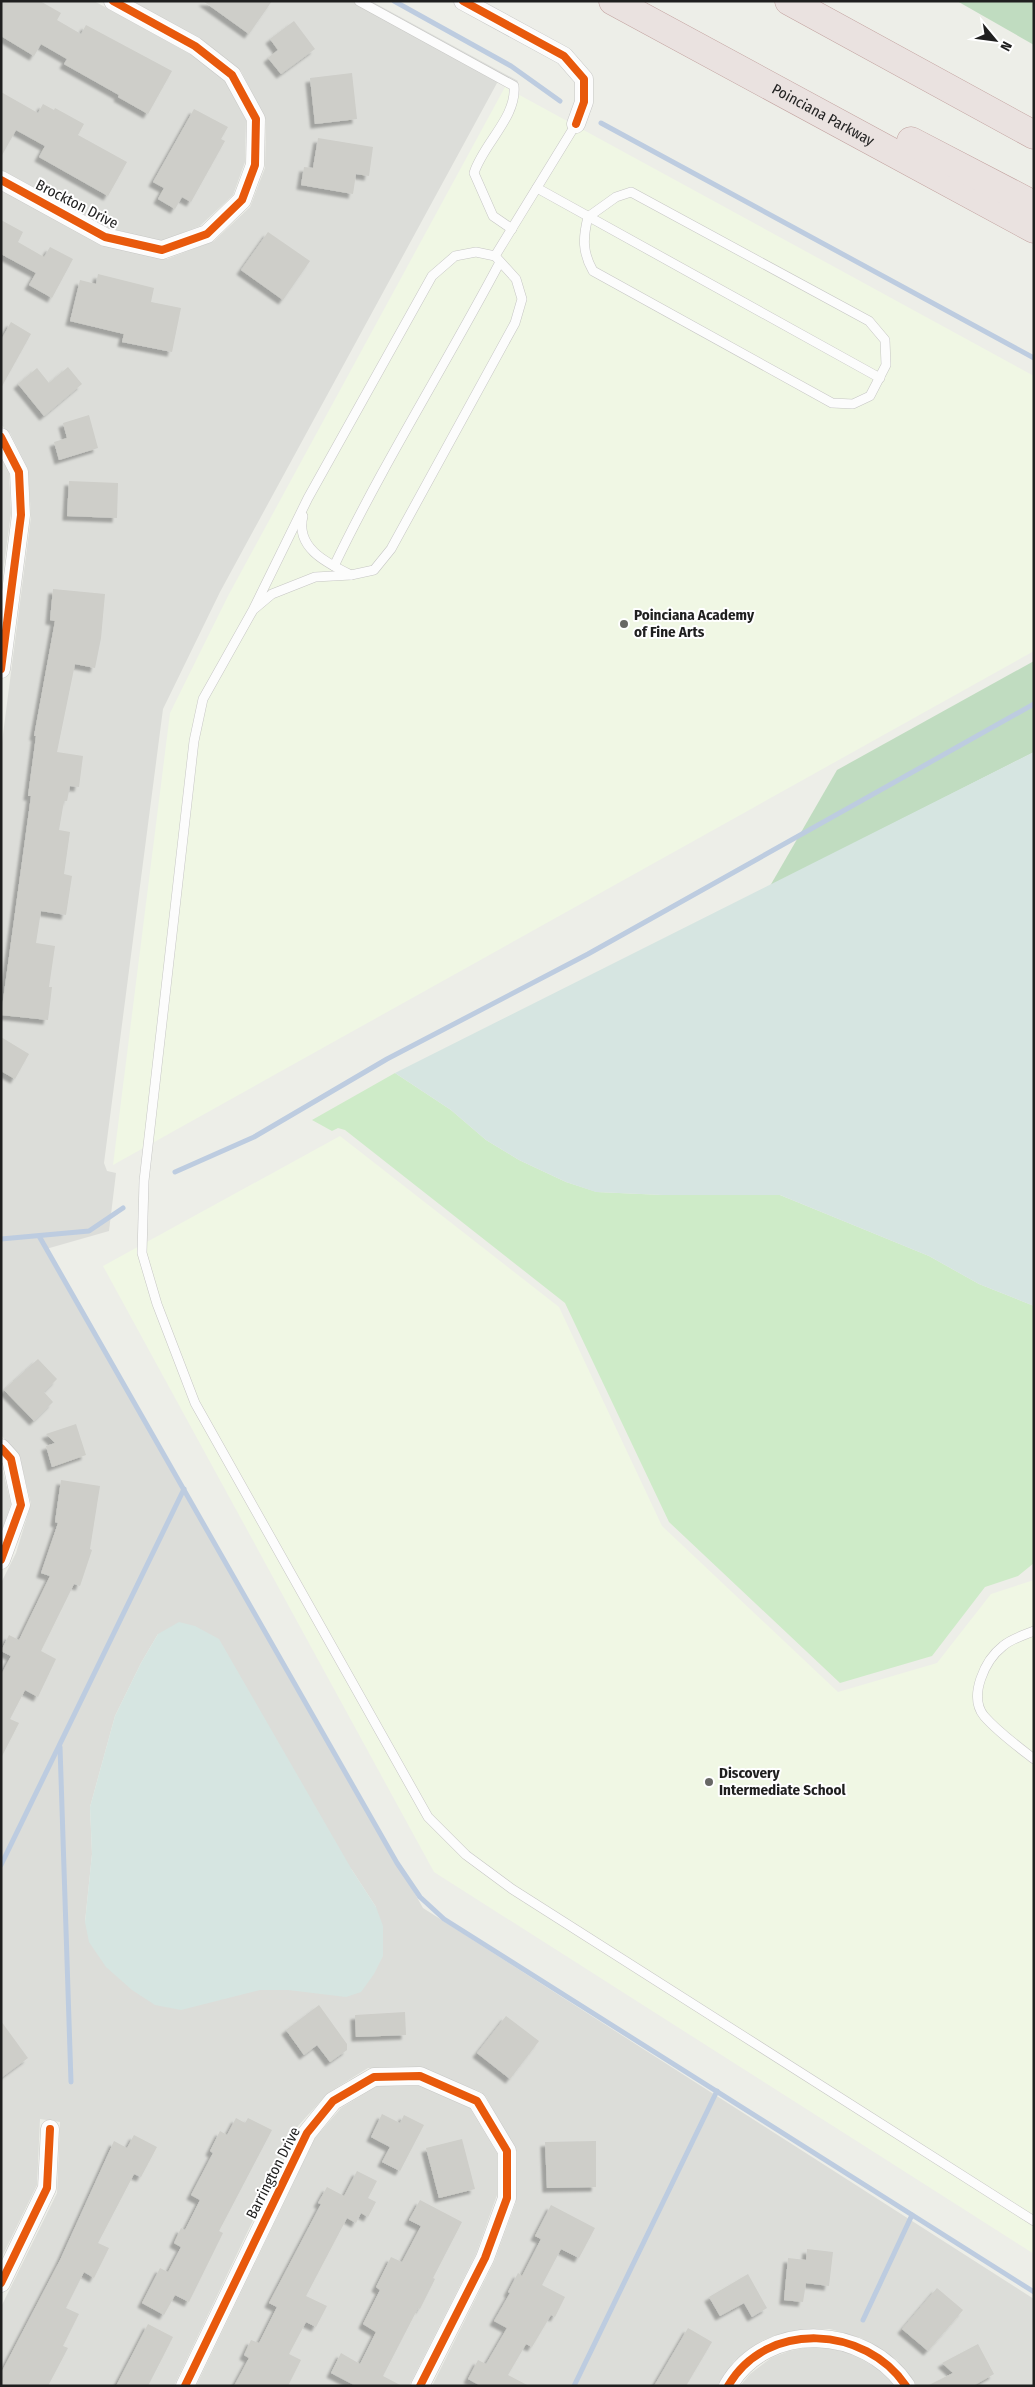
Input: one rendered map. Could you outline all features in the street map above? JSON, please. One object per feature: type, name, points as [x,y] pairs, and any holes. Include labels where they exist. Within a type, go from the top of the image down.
[{"type":"highway","name":"Poinciana Parkway","points":[[613,1],[1034,229]]},
{"type":"highway","name":"Poinciana Parkway","points":[[647,1],[1034,205]]},
{"type":"highway","points":[[789,1],[1034,135]]},
{"type":"street","name":"Brockton Drive","points":[[1,180],[106,237],[162,250],[206,234],[242,200],[255,165],[256,118],[232,74],[195,46],[113,1]]},
{"type":"street","points":[[463,1],[564,56],[584,78],[584,102],[576,124]]},
{"type":"street","points":[[1,438],[19,472],[21,515],[1,669]]},
{"type":"street","points":[[1,1448],[11,1459],[21,1505],[1,1560]]},
{"type":"street","name":"Barrington Drive","points":[[185,2386],[307,2133],[334,2101],[374,2076],[420,2076],[477,2101],[507,2151],[506,2198],[485,2258],[420,2386]]},
{"type":"street","points":[[1,2283],[47,2188],[50,2130]]},
{"type":"street","points":[[728,2386],[742,2368],[766,2350],[797,2339],[820,2338],[844,2342],[868,2351],[890,2366],[906,2386]]},
{"type":"lane","points":[[359,1],[514,86],[514,96],[508,112],[474,173],[493,216],[512,229]]},
{"type":"lane","points":[[334,566],[418,406],[463,332],[512,229],[576,124]]},
{"type":"lane","points":[[537,188],[880,378]]},
{"type":"lane","points":[[631,192],[869,321],[885,340],[886,365],[870,396],[853,404],[832,403],[593,271],[586,258],[584,236],[588,217],[616,197],[631,192]]},
{"type":"lane","points":[[253,610],[272,594],[315,577],[352,575],[374,570],[391,549],[515,323],[522,299],[516,279],[498,259],[476,252],[455,256],[432,276],[308,498],[253,610],[203,699],[194,741],[144,1181],[142,1253],[157,1304],[195,1403],[428,1817],[466,1855],[512,1889],[1034,2221]]},
{"type":"lane","points":[[308,498],[301,526],[308,548],[334,566],[352,575]]},
{"type":"lane","points":[[1034,1631],[1002,1647],[994,1657],[982,1677],[978,1702],[984,1715],[1034,1759]]},
{"type":"shaded area","points":[[1,1],[94,1],[190,54],[225,80],[246,120],[245,162],[233,195],[200,226],[161,241],[108,228],[1,170]]},
{"type":"shaded area","points":[[132,1],[371,1],[518,81],[516,84],[501,80],[497,83],[220,592],[163,709],[104,1163],[107,1171],[116,1173],[109,1231],[46,1249],[423,1908],[1034,2299],[1034,2386],[917,2386],[897,2360],[861,2338],[830,2329],[807,2329],[782,2333],[761,2341],[734,2361],[717,2386],[432,2386],[494,2262],[516,2202],[517,2152],[486,2097],[481,2092],[418,2067],[368,2068],[328,2093],[298,2126],[174,2386],[1,2386],[1,2307],[57,2193],[60,2122],[40,2119],[37,2185],[1,2259],[1,1583],[16,1553],[31,1504],[20,1458],[1,1435],[1,750],[31,517],[28,469],[10,433],[1,425],[1,190],[104,246],[167,259],[214,241],[250,207],[265,168],[266,120],[241,71],[201,39]],"holes":[[[158,1634],[352,1870],[376,1907],[288,1990],[260,1990],[85,1922],[92,1854],[90,1807],[115,1716],[141,1663]]]},
{"type":"shaded area","name":"Poinciana Academy of Fine Arts","points":[[505,87],[1034,376],[1034,651],[113,1165],[170,713],[228,596]]},
{"type":"shaded area","points":[[1,457],[9,473],[11,513],[1,587]]},
{"type":"shaded area","points":[[1034,752],[1034,1306],[979,1284],[929,1256],[780,1195],[663,1195],[596,1192],[566,1182],[519,1160],[486,1140],[451,1110],[395,1073]]},
{"type":"shaded area","name":"Discovery Intermediate School","points":[[340,1136],[559,1307],[662,1526],[838,1692],[937,1663],[991,1594],[1034,1580],[1034,2254],[434,1872],[103,1266]]},
{"type":"shaded area","points":[[1,1463],[11,1504],[1,1533]]},
{"type":"shaded area","points":[[179,1622],[195,1626],[219,1639],[352,1870],[376,1907],[383,1926],[383,1956],[374,1974],[361,1992],[346,1997],[288,1990],[260,1990],[181,2010],[155,2005],[132,1990],[106,1967],[89,1942],[85,1922],[92,1854],[90,1807],[115,1716],[141,1663],[158,1634]]},
{"type":"shaded area","points":[[418,2085],[470,2108],[497,2153],[497,2195],[476,2254],[409,2386],[196,2386],[315,2138],[341,2108],[377,2086]]},
{"type":"shaded area","points":[[810,2347],[830,2348],[854,2355],[883,2372],[894,2386],[740,2386],[750,2374],[771,2358],[789,2351]]},
{"type":"green space","points":[[957,1],[1034,1],[1034,45]]},
{"type":"green space","points":[[1034,661],[1034,752],[770,886],[837,770]]},
{"type":"green space","points":[[395,1073],[451,1110],[486,1140],[519,1160],[566,1182],[597,1192],[663,1195],[780,1195],[929,1256],[979,1284],[1034,1306],[1034,1563],[1018,1576],[985,1587],[932,1656],[840,1683],[669,1522],[565,1303],[345,1130],[338,1128],[332,1131],[312,1120]]},
{"type":"building","points":[[1,1],[40,1],[61,13],[57,20],[81,34],[86,25],[172,71],[148,114],[64,64],[67,59],[41,44],[34,56],[1,36]]},
{"type":"building","points":[[203,1],[272,1],[249,34]]},
{"type":"building","points":[[294,21],[315,49],[281,74],[268,58],[278,50],[270,39]]},
{"type":"building","points":[[352,73],[357,119],[315,124],[310,78]]},
{"type":"building","points":[[1,92],[38,113],[43,104],[54,110],[55,108],[84,124],[78,135],[127,162],[108,196],[39,157],[45,146],[16,130],[1,157]]},
{"type":"building","points":[[194,109],[228,127],[221,139],[225,141],[191,202],[182,197],[175,209],[158,199],[164,188],[153,182]]},
{"type":"building","points":[[318,138],[373,147],[369,176],[356,174],[353,194],[301,185],[304,167],[313,168]]},
{"type":"building","points":[[1,220],[23,232],[18,242],[44,257],[50,247],[73,259],[52,298],[29,285],[36,273],[1,254]]},
{"type":"building","points":[[268,232],[310,261],[283,300],[241,270]]},
{"type":"building","points":[[98,274],[154,288],[151,302],[181,308],[172,352],[122,342],[124,334],[70,321],[80,280],[96,284]]},
{"type":"building","points":[[11,322],[31,334],[1,388],[1,340]]},
{"type":"building","points":[[68,367],[82,384],[44,416],[18,384],[37,368],[49,383]]},
{"type":"building","points":[[89,415],[98,448],[59,460],[54,442],[67,438],[63,423]]},
{"type":"building","points":[[69,481],[118,483],[117,518],[67,516]]},
{"type":"building","points":[[53,589],[105,594],[101,638],[95,668],[75,664],[57,752],[83,756],[79,787],[70,786],[67,801],[64,801],[59,830],[70,832],[64,874],[72,876],[66,915],[41,911],[36,943],[55,946],[49,987],[52,987],[48,1020],[1,1015],[31,796],[28,796],[36,736],[34,736],[55,621],[50,620]]},
{"type":"building","points":[[1,1037],[29,1054],[15,1079],[1,1071]]},
{"type":"building","points":[[38,1359],[57,1379],[44,1392],[53,1402],[34,1421],[4,1390]]},
{"type":"building","points":[[76,1424],[86,1455],[52,1467],[46,1446],[55,1443],[46,1434]]},
{"type":"building","points":[[61,1480],[100,1486],[90,1549],[92,1550],[80,1586],[74,1584],[41,1651],[56,1659],[38,1697],[25,1690],[10,1719],[19,1723],[1,1758],[1,1675],[11,1656],[1,1651],[9,1635],[19,1640],[50,1576],[41,1573],[58,1523],[55,1522]]},
{"type":"building","points":[[319,2005],[347,2044],[347,2050],[330,2062],[317,2045],[304,2055],[286,2030]]},
{"type":"building","points":[[405,2012],[406,2035],[356,2037],[355,2015]]},
{"type":"building","points":[[506,2016],[539,2041],[510,2079],[477,2053]]},
{"type":"building","points":[[1,2021],[28,2058],[1,2078]]},
{"type":"building","points":[[382,2114],[400,2123],[404,2115],[424,2125],[400,2171],[382,2162],[390,2147],[371,2137]]},
{"type":"building","points":[[236,2118],[245,2123],[248,2118],[272,2130],[219,2231],[223,2233],[189,2302],[175,2295],[164,2315],[142,2303],[160,2268],[168,2272],[181,2247],[174,2243],[181,2228],[185,2230],[200,2200],[191,2195],[213,2153],[210,2151],[220,2131],[227,2135]]},
{"type":"building","points":[[134,2135],[157,2147],[141,2177],[134,2174],[98,2243],[109,2248],[94,2278],[84,2272],[66,2308],[79,2314],[63,2346],[68,2348],[48,2386],[1,2386],[1,2373],[60,2260],[114,2141],[127,2148]]},
{"type":"building","points":[[462,2139],[475,2189],[439,2198],[426,2148]]},
{"type":"building","points":[[596,2141],[596,2187],[547,2188],[545,2142]]},
{"type":"building","points":[[357,2171],[377,2181],[368,2198],[376,2202],[368,2217],[361,2213],[356,2223],[347,2218],[306,2296],[327,2306],[316,2327],[306,2322],[289,2354],[301,2360],[288,2386],[234,2386],[249,2358],[244,2355],[251,2340],[259,2343],[277,2307],[269,2303],[321,2204],[318,2203],[327,2187],[344,2196]]},
{"type":"building","points":[[420,2200],[462,2222],[433,2278],[435,2279],[420,2309],[418,2308],[383,2376],[402,2386],[356,2386],[331,2373],[341,2353],[360,2364],[376,2332],[363,2324],[380,2290],[376,2287],[391,2257],[402,2262],[421,2226],[409,2220]]},
{"type":"building","points":[[551,2205],[595,2228],[579,2258],[561,2249],[542,2285],[565,2297],[555,2317],[551,2315],[532,2347],[526,2344],[508,2375],[529,2386],[481,2386],[468,2379],[478,2360],[486,2364],[507,2328],[494,2321],[510,2293],[508,2292],[518,2273],[522,2276],[541,2239],[535,2236]]},
{"type":"building","points":[[807,2249],[833,2252],[829,2286],[806,2283],[803,2302],[784,2300],[788,2258],[806,2260]]},
{"type":"building","points":[[748,2274],[767,2308],[752,2317],[744,2303],[720,2316],[709,2297]]},
{"type":"building","points":[[937,2288],[963,2310],[928,2351],[902,2329]]},
{"type":"building","points":[[148,2324],[173,2337],[148,2386],[116,2386]]},
{"type":"building","points":[[688,2328],[712,2342],[686,2386],[654,2386]]},
{"type":"building","points":[[978,2344],[994,2374],[973,2386],[927,2386],[953,2373],[942,2363]]},
{"type":"waterway","points":[[394,1],[511,66],[560,101]]},
{"type":"waterway","points":[[601,123],[1034,358]]},
{"type":"waterway","points":[[175,1172],[254,1137],[387,1059],[588,954],[1034,704]]},
{"type":"waterway","points":[[1,1239],[89,1231],[123,1208]]},
{"type":"waterway","points":[[39,1236],[397,1863],[420,1897],[444,1919],[1034,2292]]},
{"type":"waterway","points":[[1,1865],[184,1489]]},
{"type":"waterway","points":[[60,1747],[71,2082]]},
{"type":"waterway","points":[[574,2386],[717,2091]]},
{"type":"waterway","points":[[863,2320],[912,2215]]},
{"type":"cycle path","points":[[1,180],[105,237],[162,250],[207,234],[242,200],[255,165],[256,119],[232,75],[195,46],[113,1]]},
{"type":"cycle path","points":[[463,1],[564,56],[584,79],[584,102],[576,124]]},
{"type":"cycle path","points":[[1,437],[19,472],[21,515],[1,669]]},
{"type":"cycle path","points":[[1,1448],[11,1459],[21,1505],[1,1560]]},
{"type":"cycle path","points":[[185,2386],[307,2133],[333,2101],[374,2077],[420,2076],[477,2101],[507,2151],[507,2198],[485,2258],[420,2386]]},
{"type":"cycle path","points":[[1,2283],[47,2188],[50,2129]]},
{"type":"cycle path","points":[[728,2386],[745,2364],[767,2349],[791,2341],[817,2338],[842,2342],[867,2351],[888,2366],[906,2386]]},
{"type":"place","name":"Poinciana Academy of Fine Arts","points":[[624,624]]},
{"type":"place","name":"Discovery Intermediate School","points":[[709,1782]]}]
